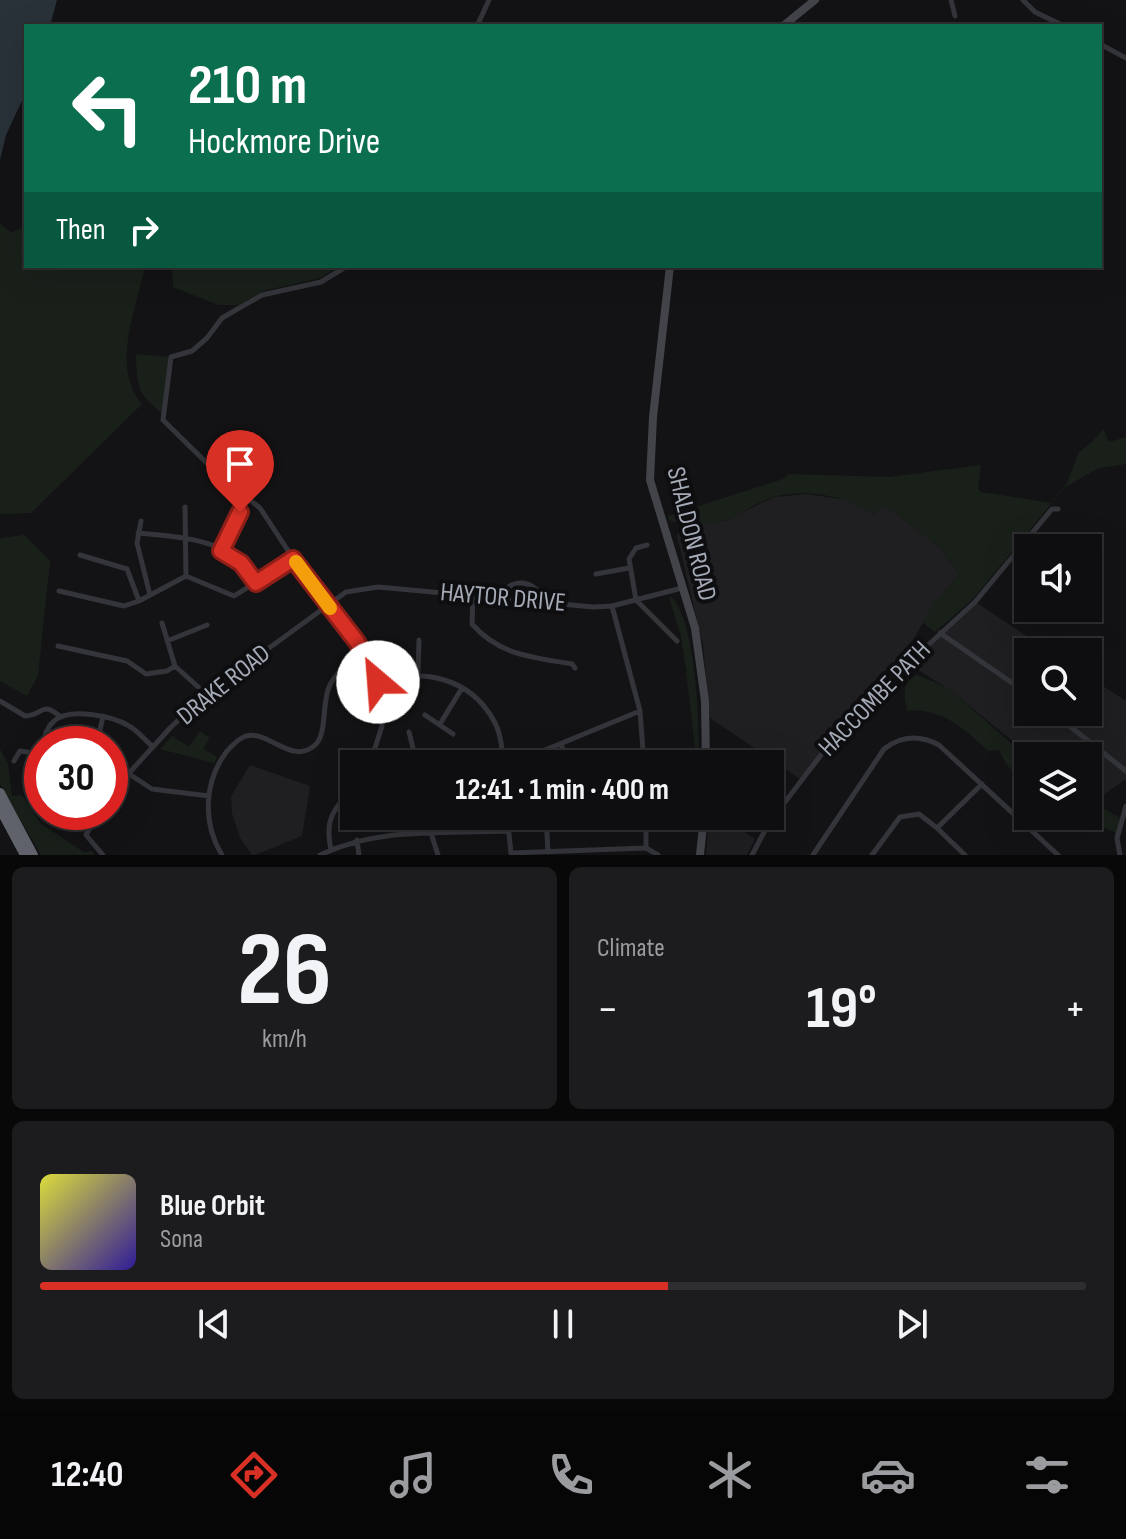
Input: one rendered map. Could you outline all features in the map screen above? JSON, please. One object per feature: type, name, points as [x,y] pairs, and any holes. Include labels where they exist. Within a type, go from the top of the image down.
[{"type":"highway","points":[[0,793],[33,855]]},
{"type":"highway","points":[[0,808],[25,855]]},
{"type":"street","points":[[478,24],[489,0]]},
{"type":"street","points":[[785,24],[815,0]]},
{"type":"street","points":[[951,0],[955,16]]},
{"type":"street","points":[[1023,0],[1035,12],[1060,24]]},
{"type":"street","points":[[1102,45],[1126,58]]},
{"type":"street","points":[[344,268],[321,282],[262,295],[222,318],[192,351],[171,357],[163,420],[221,477],[260,508],[293,559],[364,653],[378,682],[383,707],[382,726],[374,750]]},
{"type":"street","name":"SHALDON ROAD","points":[[670,268],[653,417],[650,480],[697,642],[705,701],[706,750]]},
{"type":"street","points":[[185,507],[186,576]]},
{"type":"street","points":[[940,633],[975,602],[1052,509],[1058,509]]},
{"type":"street","points":[[221,551],[240,512]]},
{"type":"street","points":[[141,521],[139,553],[150,595]]},
{"type":"street","points":[[138,533],[185,537],[221,551],[241,563],[256,583]]},
{"type":"street","points":[[647,545],[630,553],[629,568],[636,600],[677,641]]},
{"type":"street","points":[[80,555],[127,569],[139,601]]},
{"type":"street","points":[[186,576],[234,596],[293,559]]},
{"type":"street","points":[[596,574],[629,568]]},
{"type":"street","points":[[59,591],[124,606],[186,576]]},
{"type":"street","points":[[498,598],[506,586],[513,583],[539,590],[544,602]]},
{"type":"street","name":"HAYTOR DRIVE","points":[[327,605],[346,592],[378,587],[593,607],[612,606],[682,588]]},
{"type":"street","points":[[473,597],[472,624],[486,639],[502,650],[572,664],[575,668]]},
{"type":"street","name":"DRAKE ROAD","points":[[129,774],[183,714],[206,694],[327,605]]},
{"type":"street","points":[[612,606],[640,711],[643,750]]},
{"type":"street","points":[[162,623],[175,666],[206,694]]},
{"type":"street","points":[[167,642],[207,625]]},
{"type":"street","name":"HACCOMBE PATH","points":[[752,855],[769,823],[824,751],[865,703],[940,633],[1014,684]]},
{"type":"street","points":[[418,674],[419,640]]},
{"type":"street","points":[[58,646],[127,661],[146,674],[167,671],[175,666]]},
{"type":"street","points":[[222,855],[208,812],[214,774],[221,760],[234,743],[244,737],[258,736],[292,751],[304,751],[314,746],[321,738],[328,688],[341,669],[364,653]]},
{"type":"street","points":[[378,682],[398,675],[418,674],[444,679],[462,688],[478,699],[495,722],[501,750]]},
{"type":"street","points":[[440,724],[462,688]]},
{"type":"street","points":[[0,701],[25,716],[50,707],[61,717]]},
{"type":"street","points":[[546,750],[640,711]]},
{"type":"street","points":[[50,726],[61,717],[78,714],[103,716],[130,727],[153,747]]},
{"type":"street","points":[[425,715],[453,734]]},
{"type":"street","points":[[101,726],[103,716]]},
{"type":"street","points":[[1070,726],[1126,771]]},
{"type":"street","points":[[409,732],[414,750]]},
{"type":"street","points":[[813,855],[884,749],[892,743],[920,737],[939,745],[1058,855]]},
{"type":"street","points":[[561,744],[563,750]]},
{"type":"street","points":[[14,761],[20,751],[24,751]]},
{"type":"street","points":[[129,774],[152,789],[209,796]]},
{"type":"street","points":[[937,828],[982,784]]},
{"type":"street","points":[[331,850],[327,835],[330,817],[340,801]]},
{"type":"street","points":[[1120,855],[1117,838],[1126,806]]},
{"type":"street","points":[[872,855],[900,817],[919,814],[965,855]]},
{"type":"street","points":[[88,830],[86,835],[103,855]]},
{"type":"street","points":[[547,830],[548,852]]},
{"type":"street","points":[[646,830],[646,848]]},
{"type":"street","points":[[700,855],[703,830]]},
{"type":"street","points":[[320,855],[357,840],[385,834],[507,831],[511,853],[629,852],[646,848],[658,855]]},
{"type":"street","points":[[431,833],[438,855]]},
{"type":"street","points":[[357,840],[359,855]]},
{"type":"shaded area","points":[[0,0],[57,0],[51,24],[24,24],[24,96],[6,135],[0,160]]},
{"type":"shaded area","points":[[0,224],[12,233],[24,226],[24,268],[143,268],[144,271],[131,322],[127,357],[133,390],[142,404],[31,513],[0,514]]},
{"type":"shaded area","points":[[172,268],[337,268],[320,278],[263,291],[239,305],[218,305],[173,287]]},
{"type":"shaded area","points":[[136,354],[171,357],[162,413],[147,400],[140,388]]},
{"type":"shaded area","points":[[1103,429],[1109,442],[1126,437],[1126,464],[1099,468],[1065,487],[1026,534],[1014,534],[1014,549],[973,599],[935,632],[922,622],[959,575],[940,547],[883,504],[874,515],[839,499],[798,493],[773,497],[713,523],[692,520],[681,524],[669,520],[668,516],[783,479],[789,474],[889,477],[981,465],[978,489],[981,492],[1051,503],[1067,483],[1079,452]]},
{"type":"shaded area","points":[[806,494],[848,500],[874,515],[883,504],[940,547],[959,575],[935,602],[897,661],[800,779],[784,768],[784,750],[757,750],[710,718],[703,645],[677,536],[681,524],[687,520],[724,521],[774,497]]},
{"type":"shaded area","points":[[24,535],[50,561],[38,675],[27,696],[0,681],[0,538]]},
{"type":"shaded area","points":[[672,597],[680,611],[692,652],[699,750],[695,750],[686,671],[689,670],[686,670],[681,636],[669,598]]},
{"type":"shaded area","points":[[975,602],[1030,638],[1014,638],[1014,726],[1102,726],[1102,685],[1126,701],[1126,779],[1102,796],[1102,742],[1014,742],[950,690],[909,664]]},
{"type":"shaded area","points":[[917,675],[948,688],[1014,746],[1014,772],[999,750],[988,751],[952,721],[931,712],[907,711],[906,686]]},
{"type":"shaded area","points":[[200,731],[210,738],[203,749],[217,757],[214,763],[160,749],[172,736],[189,747]]},
{"type":"shaded area","points":[[0,749],[8,764],[12,796],[22,795],[24,798],[24,826],[0,784]]},
{"type":"shaded area","points":[[250,765],[310,786],[302,836],[255,855],[240,838],[232,813],[231,796]]},
{"type":"shaded area","points":[[1102,808],[1124,820],[1120,835],[1102,826]]},
{"type":"shaded area","points":[[27,830],[50,830],[84,852],[92,851],[95,855],[41,855]]},
{"type":"shaded area","points":[[708,830],[742,830],[755,839],[747,855],[706,855]]},
{"type":"slow traffic","points":[[296,562],[330,608]]},
{"type":"route","points":[[240,512],[221,551],[241,563],[256,583],[293,559],[357,642],[378,682]]}]
